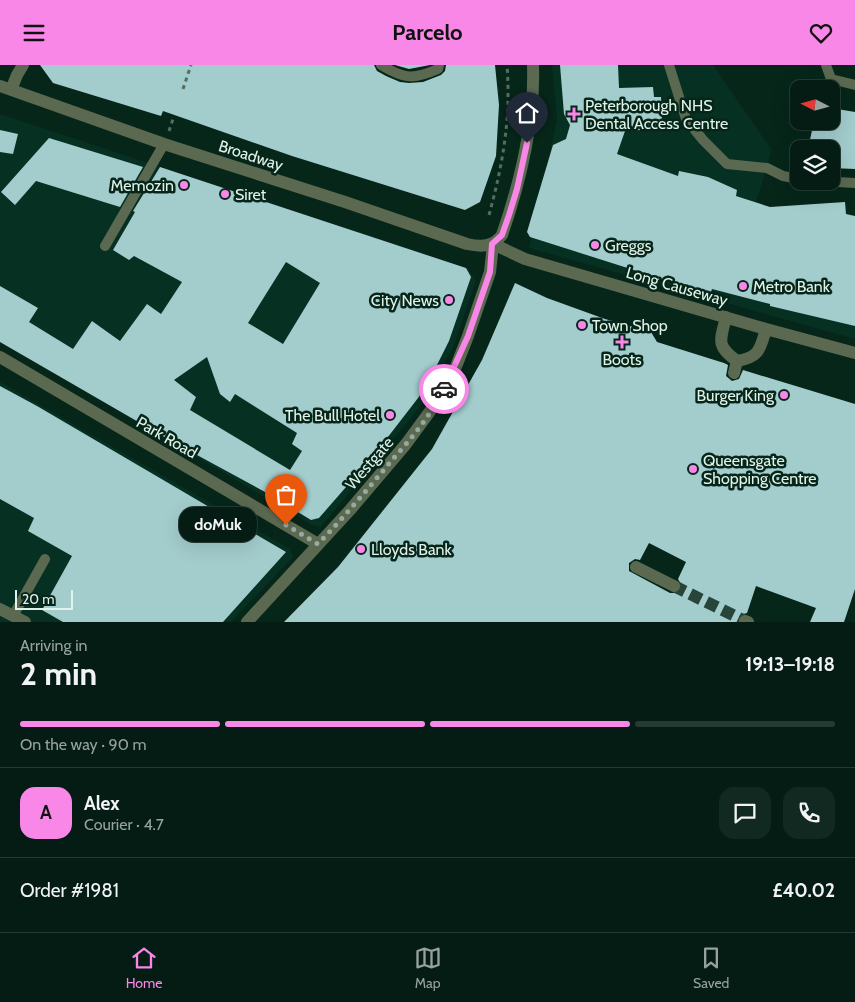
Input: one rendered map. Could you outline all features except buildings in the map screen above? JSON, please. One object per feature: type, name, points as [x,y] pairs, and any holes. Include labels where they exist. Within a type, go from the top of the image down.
[{"type":"street","points":[[6,88],[23,65]]},
{"type":"street","points":[[492,244],[502,235],[525,157],[531,115],[533,65]]},
{"type":"street","name":"Broadway","points":[[6,88],[164,144],[345,202],[467,244],[485,246],[492,244]]},
{"type":"street","name":"Long Causeway","points":[[492,244],[525,259],[855,353]]},
{"type":"street","name":"Westgate","points":[[247,622],[350,510],[406,444],[440,399],[455,369],[468,336],[490,272],[492,244]]},
{"type":"street","points":[[726,317],[720,338],[724,352],[736,367],[760,351],[766,329]]},
{"type":"street","name":"Park Road","points":[[0,357],[318,544]]},
{"type":"street","points":[[636,567],[674,586]]},
{"type":"street","points":[[0,609],[25,622]]},
{"type":"lane","points":[[381,65],[397,75],[420,77],[438,69],[439,65]]},
{"type":"lane","points":[[670,65],[686,119],[702,140],[727,164],[767,168],[790,177]]},
{"type":"lane","points":[[826,65],[831,79],[855,85]]},
{"type":"lane","points":[[105,246],[164,144]]},
{"type":"lane","points":[[840,182],[855,183]]},
{"type":"lane","points":[[13,616],[45,559]]},
{"type":"path","points":[[183,89],[191,65]]},
{"type":"path","points":[[489,215],[498,183],[506,138],[509,97],[507,65]]},
{"type":"shaded area","points":[[552,65],[713,65],[771,149],[767,168],[744,239],[855,265],[855,339],[529,248],[557,119]]},
{"type":"shaded area","points":[[0,114],[468,269],[476,281],[454,345],[424,402],[321,527],[312,525],[0,341]]},
{"type":"shaded area","points":[[0,382],[290,549],[293,557],[231,622],[0,622]]},
{"type":"tunnel","points":[[674,586],[745,621]]},
{"type":"way so far","points":[[286,525],[318,544],[350,510],[406,444],[440,399],[444,389]]},
{"type":"place","name":"Peterborough NHS Dental Access Centre","points":[[574,114]]},
{"type":"place","name":"Memozin","points":[[184,185]]},
{"type":"place","name":"Siret","points":[[225,194]]},
{"type":"place","name":"Greggs","points":[[595,245]]},
{"type":"place","name":"Metro Bank","points":[[743,286]]},
{"type":"place","name":"City News","points":[[449,300]]},
{"type":"place","name":"Town Shop","points":[[582,325]]},
{"type":"place","name":"Boots","points":[[622,342]]},
{"type":"place","name":"Burger King","points":[[784,395]]},
{"type":"place","name":"The Bull Hotel","points":[[390,415]]},
{"type":"place","name":"Queensgate Shopping Centre","points":[[693,469]]},
{"type":"place","name":"doMuk","points":[[286,525]]},
{"type":"place","name":"Lloyds Bank","points":[[361,549]]},
{"type":"route","points":[[444,389],[455,369],[468,336],[490,272],[492,244],[502,235],[517,189],[527,143]]}]
